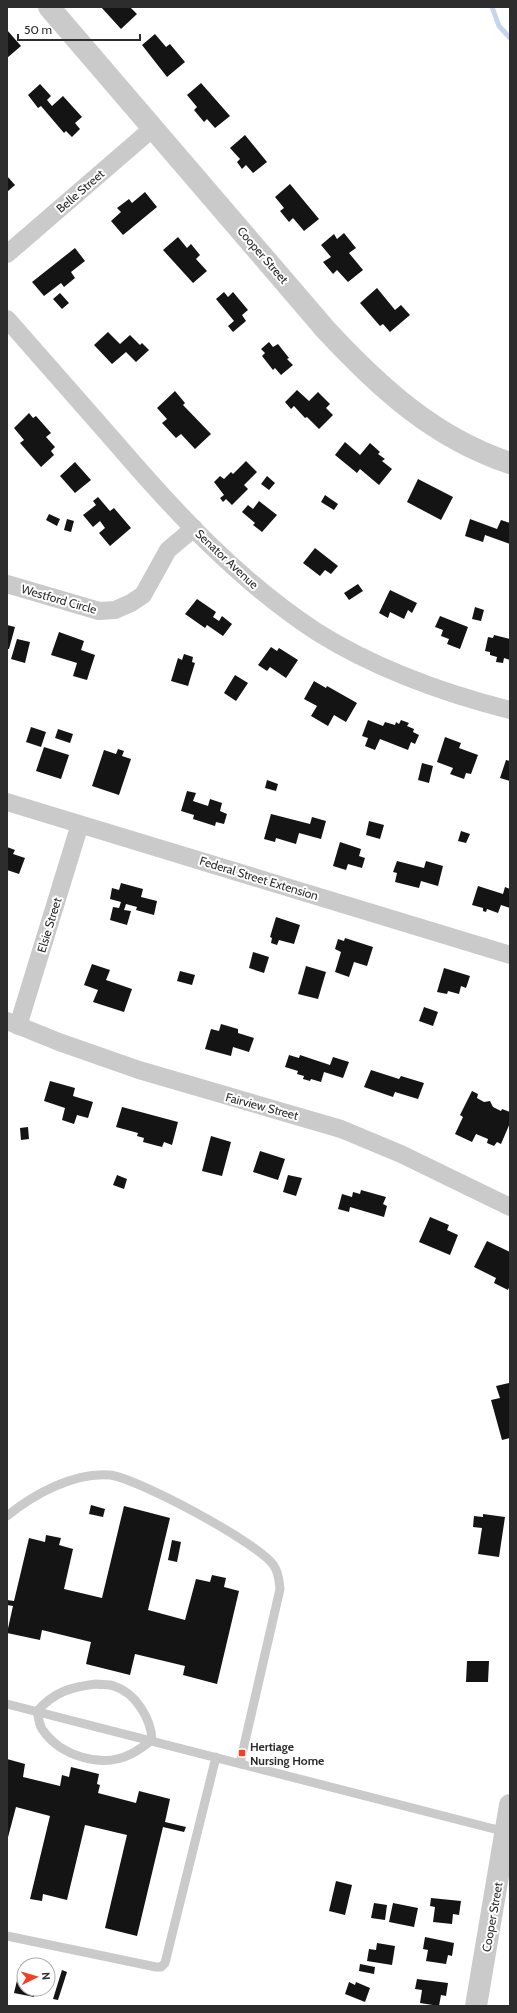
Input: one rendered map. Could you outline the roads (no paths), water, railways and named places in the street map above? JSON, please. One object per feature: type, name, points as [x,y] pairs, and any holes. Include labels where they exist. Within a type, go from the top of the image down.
[{"type":"street","name":"Cooper Street","points":[[49,7],[326,330],[377,382],[405,407],[438,428],[472,447],[510,463]]},
{"type":"street","name":"Belle Street","points":[[7,254],[153,128]]},
{"type":"street","name":"Senator Avenue","points":[[7,319],[144,476],[194,528],[259,589],[298,619],[336,643],[417,681],[467,699],[510,710]]},
{"type":"street","name":"Westford Circle","points":[[7,584],[99,611],[115,610],[132,603],[143,595],[168,550],[194,528]]},
{"type":"street","name":"Federal Street Extension","points":[[7,802],[510,955]]},
{"type":"street","name":"Elsie Street","points":[[12,1023],[80,824]]},
{"type":"street","name":"Fairview Street","points":[[12,1023],[72,1047],[139,1070],[341,1129],[414,1160],[510,1207]]},
{"type":"street","name":"Cooper Street","points":[[476,2006],[510,1805]]},
{"type":"lane","points":[[7,1516],[20,1505],[49,1489],[82,1477],[111,1475],[138,1484],[203,1516],[253,1547],[274,1565],[279,1577],[280,1590],[240,1763]]},
{"type":"lane","points":[[37,1711],[50,1698],[74,1686],[96,1684],[115,1686],[130,1696],[139,1706],[151,1729],[152,1740]]},
{"type":"lane","points":[[7,1704],[506,1832]]},
{"type":"lane","points":[[37,1711],[42,1728],[57,1744],[81,1758],[109,1761],[131,1755],[152,1740]]},
{"type":"lane","points":[[7,1936],[161,1967],[165,1963],[216,1757]]},
{"type":"waterway","points":[[492,7],[499,26],[510,38]]},
{"type":"place","name":"Hertiage Nursing Home","points":[[242,1753]]}]
